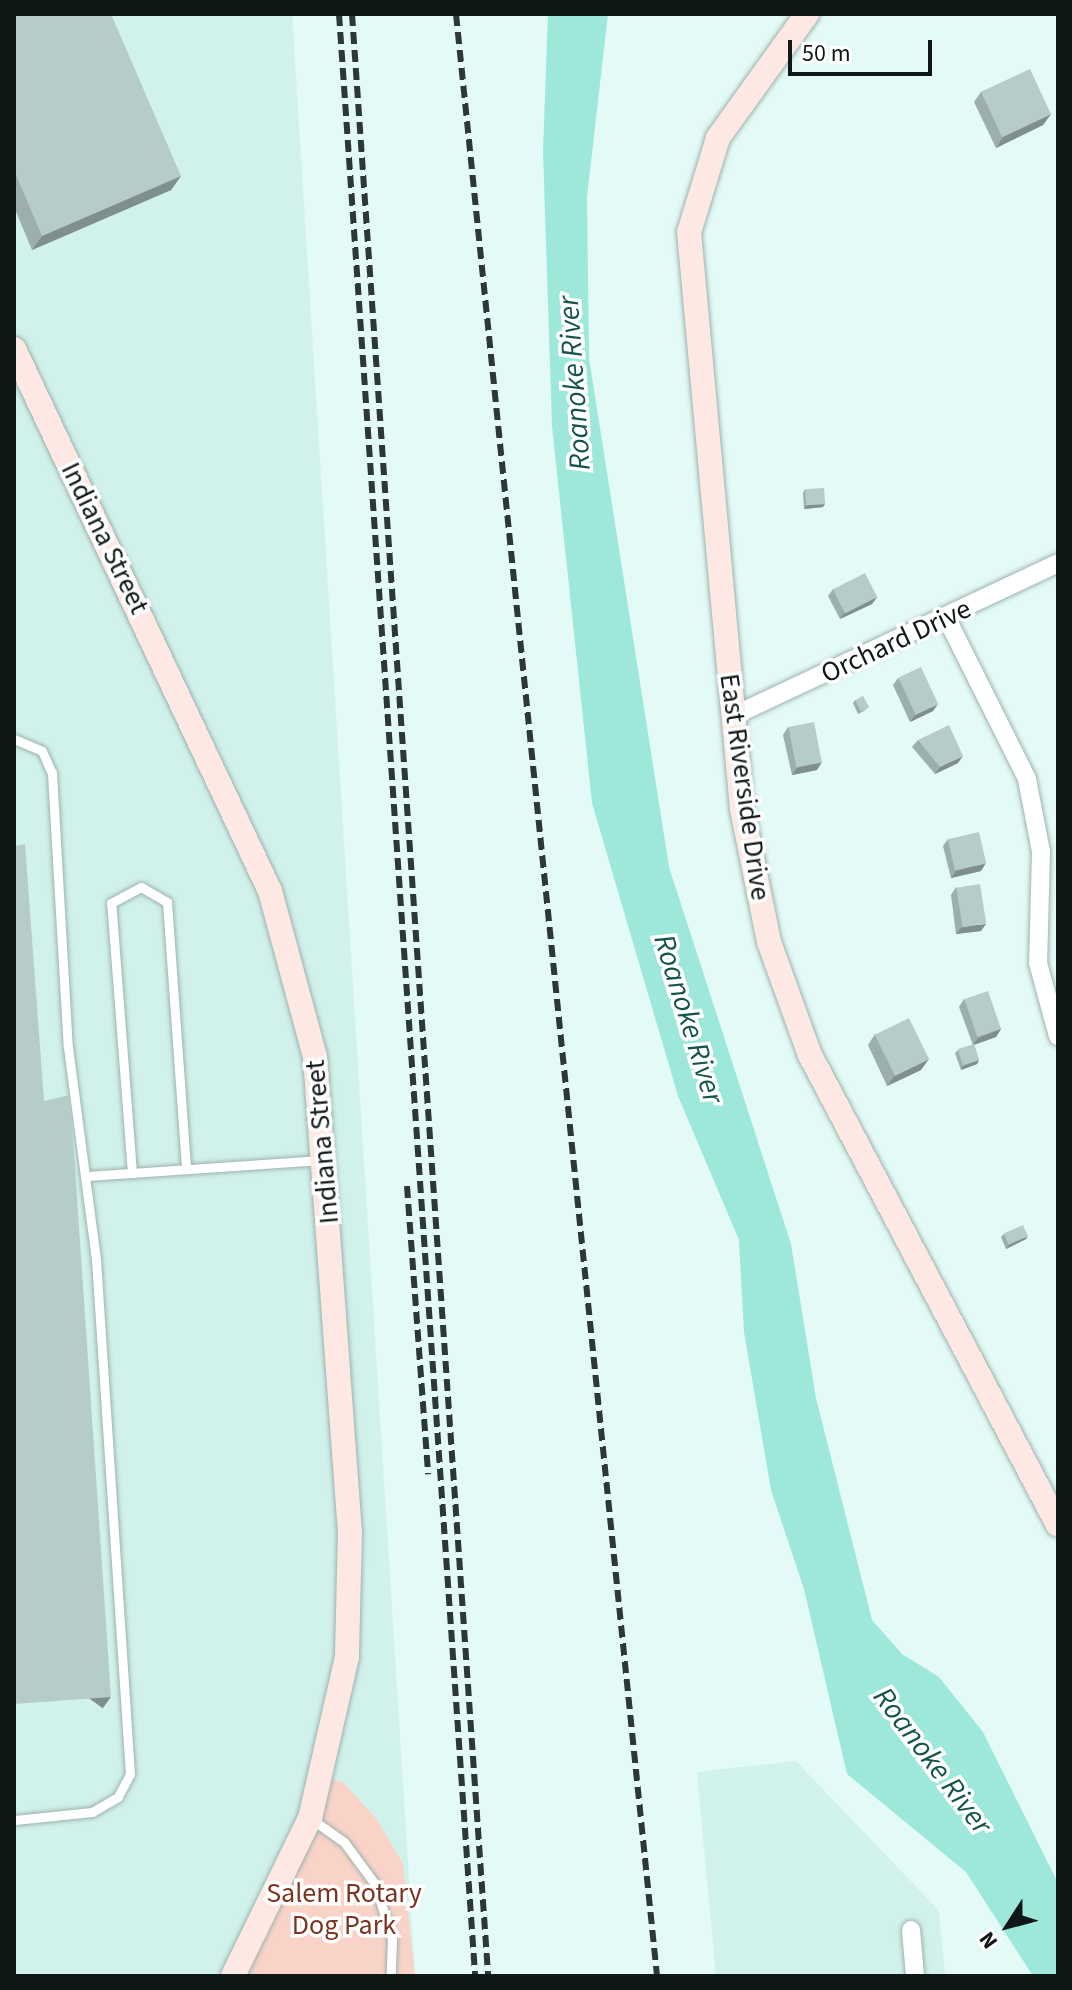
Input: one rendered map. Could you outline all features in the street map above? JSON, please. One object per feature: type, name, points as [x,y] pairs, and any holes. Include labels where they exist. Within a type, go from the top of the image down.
[{"type":"street","name":"East Riverside Drive","points":[[807,14],[718,138],[689,232],[733,716],[757,894],[787,999],[847,1129],[1058,1525]]},
{"type":"street","name":"Indiana Street","points":[[14,349],[270,891],[305,1000],[324,1160],[351,1594],[340,1711],[310,1818],[233,1976]]},
{"type":"street","name":"Orchard Drive","points":[[733,716],[1058,563]]},
{"type":"street","points":[[946,617],[1027,779],[1041,852],[1038,963],[1058,1036]]},
{"type":"street","points":[[911,1930],[915,1976]]},
{"type":"lane","points":[[14,739],[42,751],[52,773],[68,1047],[88,1176],[130,1774],[118,1797],[92,1812],[14,1820]]},
{"type":"lane","points":[[132,1173],[111,903],[141,887],[167,902],[186,1169]]},
{"type":"lane","points":[[88,1176],[324,1160]]},
{"type":"lane","points":[[310,1818],[344,1842],[375,1884],[392,1939],[391,1976]]},
{"type":"shaded area","points":[[14,14],[292,14],[415,1976],[14,1976]]},
{"type":"shaded area","points":[[796,1761],[939,1911],[945,1976],[716,1976],[697,1772]]},
{"type":"green space","name":"Salem Rotary Dog Park","points":[[324,1775],[344,1783],[378,1821],[403,1864],[415,1976],[233,1976]]},
{"type":"water","name":"Roanoke River","points":[[548,14],[608,14],[587,197],[589,358],[669,867],[791,1244],[816,1398],[872,1620],[902,1654],[939,1677],[983,1732],[1058,1883],[1058,1976],[1033,1976],[966,1872],[847,1774],[804,1589],[771,1490],[744,1332],[739,1240],[678,1096],[592,803],[552,426],[543,151]]},
{"type":"building","points":[[14,14],[111,14],[181,176],[42,236],[14,170]]},
{"type":"building","points":[[1030,69],[1051,114],[1002,137],[981,92]]},
{"type":"building","points":[[824,488],[825,504],[806,505],[805,489]]},
{"type":"building","points":[[865,573],[877,597],[845,613],[833,589]]},
{"type":"building","points":[[921,667],[938,704],[916,715],[898,678]]},
{"type":"building","points":[[863,696],[869,707],[861,712],[855,700]]},
{"type":"building","points":[[814,722],[822,762],[796,767],[788,727]]},
{"type":"building","points":[[949,725],[963,756],[940,767],[918,740]]},
{"type":"building","points":[[979,832],[986,863],[955,870],[948,839]]},
{"type":"building","points":[[25,844],[44,1101],[70,1095],[111,1697],[14,1704],[14,846]]},
{"type":"building","points":[[980,884],[986,924],[963,927],[956,888]]},
{"type":"building","points":[[988,991],[1001,1029],[977,1037],[964,999]]},
{"type":"building","points":[[909,1018],[929,1059],[895,1076],[875,1035]]},
{"type":"building","points":[[974,1044],[979,1060],[963,1065],[958,1049]]},
{"type":"building","points":[[1023,1225],[1028,1236],[1009,1245],[1004,1234]]},
{"type":"railway","points":[[339,14],[475,1976]]},
{"type":"railway","points":[[352,14],[488,1976]]},
{"type":"railway","points":[[456,14],[657,1976]]},
{"type":"railway","points":[[407,1186],[428,1474]]}]
